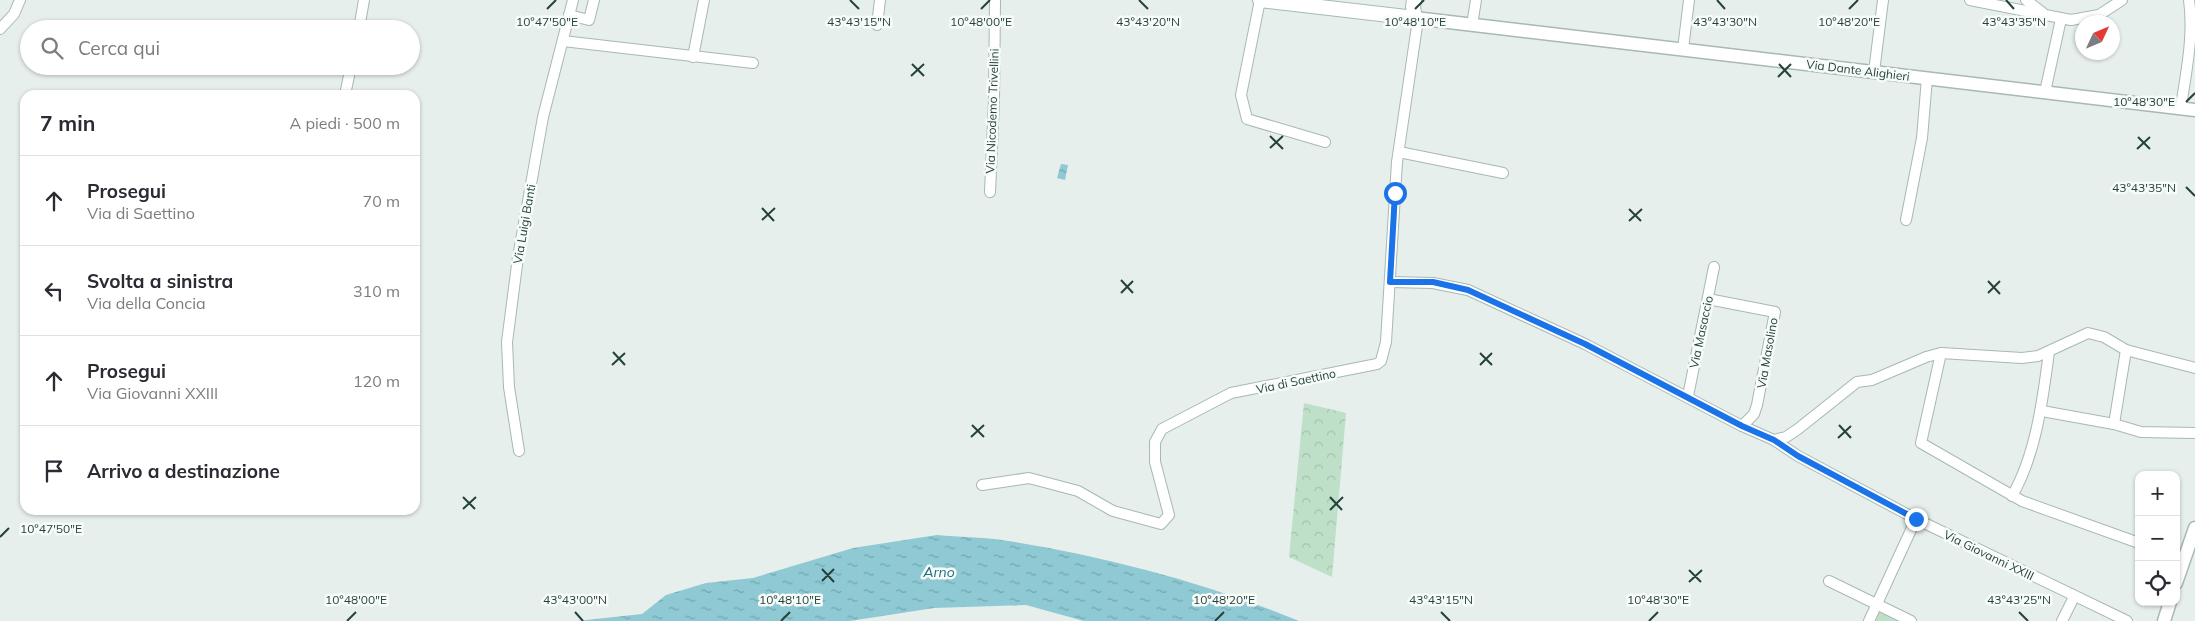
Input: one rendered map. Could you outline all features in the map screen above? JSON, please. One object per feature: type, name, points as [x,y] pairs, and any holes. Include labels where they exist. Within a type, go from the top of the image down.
[{"type":"main road","points":[[1260,0],[1415,18],[1414,0]]},
{"type":"street","points":[[0,29],[14,14],[20,0]]},
{"type":"street","points":[[361,20],[364,0]]},
{"type":"street","name":"Via Luigi Banti","points":[[519,451],[509,386],[507,342],[518,257],[542,126],[573,0]]},
{"type":"street","points":[[569,15],[589,20],[594,0]]},
{"type":"street","points":[[693,57],[704,0]]},
{"type":"street","points":[[876,25],[880,0]]},
{"type":"street","name":"Via Nicodemo Trivellini","points":[[990,192],[994,101],[995,0]]},
{"type":"street","points":[[1260,0],[1240,95],[1247,120],[1325,142]]},
{"type":"street","points":[[1472,24],[1476,0]]},
{"type":"street","points":[[1683,49],[1689,0]]},
{"type":"street","points":[[1874,72],[1883,0]]},
{"type":"street","points":[[1970,0],[1995,3],[2071,20],[2091,18],[2109,10],[2122,0]]},
{"type":"street","points":[[2026,0],[2045,14],[2061,19]]},
{"type":"street","points":[[2181,107],[2189,51],[2191,13],[2189,0]]},
{"type":"street","name":"Via Dante Alighieri","points":[[1415,18],[2195,110]]},
{"type":"street","name":"Via di Saettino","points":[[982,485],[1029,478],[1078,491],[1113,511],[1161,524],[1169,515],[1155,462],[1155,442],[1162,429],[1231,394],[1377,364],[1381,361],[1385,347],[1399,152],[1417,26],[1415,18]]},
{"type":"street","points":[[2045,92],[2061,19]]},
{"type":"street","points":[[562,41],[753,63]]},
{"type":"street","points":[[346,90],[349,75]]},
{"type":"street","points":[[1906,220],[1922,138],[1927,78]]},
{"type":"street","points":[[1399,152],[1503,173]]},
{"type":"street","name":"Via Masaccio","points":[[1688,396],[1714,267]]},
{"type":"street","name":"Via Giovanni XXIII","points":[[1390,282],[1433,282],[1468,290],[1585,344],[1688,396],[1742,426],[1774,440],[1798,456],[1916,519],[2127,621]]},
{"type":"street","name":"Via Masolino","points":[[1708,299],[1775,312],[1757,405],[1754,414],[1742,426]]},
{"type":"street","points":[[1774,440],[1798,429],[1857,382],[1872,380],[1926,357],[1941,353],[2022,358],[2038,356],[2088,333],[2104,337],[2126,350],[2195,368]]},
{"type":"street","points":[[2114,424],[2126,350]]},
{"type":"street","points":[[2012,496],[2019,484],[2042,411],[2049,352]]},
{"type":"street","points":[[1941,353],[1921,443],[2012,496],[2135,542]]},
{"type":"street","points":[[2042,411],[2114,424],[2141,432],[2195,433]]},
{"type":"street","points":[[1869,621],[1916,519]]},
{"type":"street","points":[[2180,558],[2195,528]]},
{"type":"street","points":[[1829,581],[1911,621]]},
{"type":"street","points":[[2062,621],[2074,597]]},
{"type":"street","points":[[2164,621],[2169,606]]},
{"type":"green space","points":[[1304,403],[1346,413],[1332,577],[1289,557]]},
{"type":"green space","points":[[1877,604],[1911,621],[1869,621]]},
{"type":"water","points":[[1061,164],[1068,165],[1065,180],[1057,178]]},
{"type":"water","name":"Arno","points":[[937,535],[1002,540],[1116,562],[1190,582],[1299,621],[1084,621],[1026,605],[934,608],[850,621],[577,621],[642,614],[666,595],[706,583],[753,578],[853,548]]},
{"type":"route","points":[[1395,193],[1390,282],[1433,282],[1468,290],[1585,344],[1688,396],[1742,426],[1774,440],[1798,456],[1916,519]]}]
